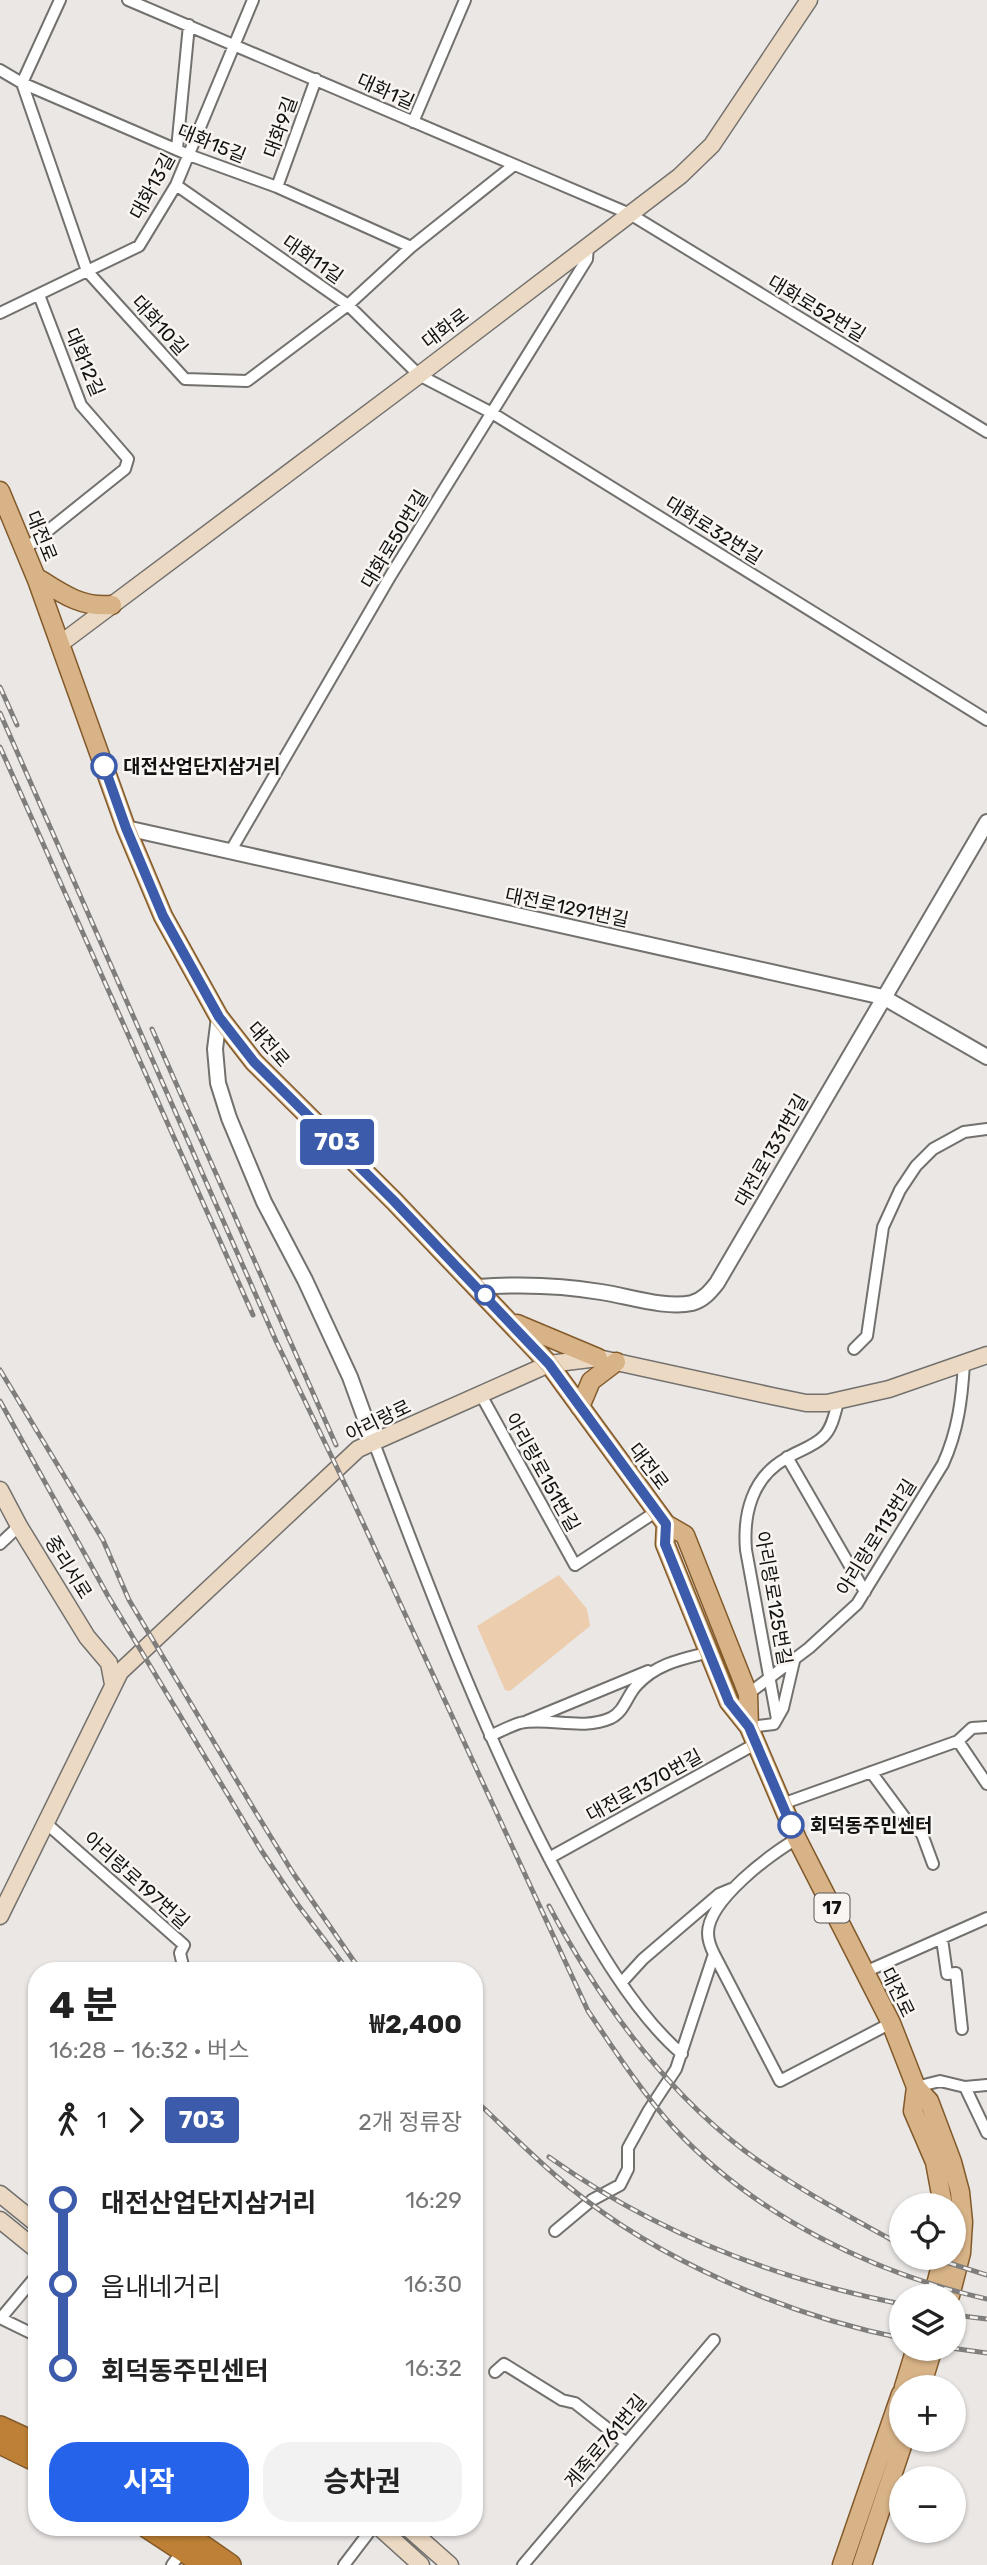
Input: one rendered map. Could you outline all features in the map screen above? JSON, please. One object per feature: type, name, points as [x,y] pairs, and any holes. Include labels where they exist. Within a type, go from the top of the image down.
[{"type":"highway","points":[[0,2427],[28,2440]]},
{"type":"highway","points":[[0,2443],[28,2457]]},
{"type":"highway","points":[[161,2536],[205,2565]]},
{"type":"highway","points":[[187,2536],[230,2565]]},
{"type":"main road","name":"대화로","points":[[60,644],[680,176],[712,145],[808,0]]},
{"type":"main road","name":"대전로","points":[[0,491],[36,577],[126,828],[163,916],[219,1017],[254,1062],[478,1287],[549,1364],[662,1518],[685,1535],[748,1694],[753,1735]]},
{"type":"main road","points":[[36,577],[80,603],[111,605]]},
{"type":"main road","points":[[510,1322],[607,1360],[592,1381],[580,1407]]},
{"type":"main road","name":"아리랑로","points":[[0,1916],[4,1896],[47,1824],[120,1672],[358,1449],[549,1364],[607,1360],[806,1403],[838,1402],[889,1389],[987,1355]]},
{"type":"main road","name":"중리서로","points":[[0,1490],[87,1637],[109,1662]]},
{"type":"main road","name":"대전로","points":[[662,1518],[665,1544],[729,1702],[753,1735],[797,1839],[891,2023],[916,2087],[929,2101],[952,2162],[960,2192],[963,2222],[961,2253],[953,2284]]},
{"type":"main road","points":[[113,1684],[109,1662],[131,1662]]},
{"type":"main road","name":"대전로","points":[[916,2087],[913,2111],[935,2162],[941,2193]]},
{"type":"main road","points":[[0,2194],[28,2217]]},
{"type":"main road","points":[[0,2220],[28,2243]]},
{"type":"main road","points":[[842,2565],[889,2429]]},
{"type":"main road","points":[[862,2565],[900,2452]]},
{"type":"main road","points":[[389,2536],[421,2565]]},
{"type":"main road","points":[[417,2536],[450,2565]]},
{"type":"street","points":[[22,83],[60,0]]},
{"type":"street","name":"대화1길","points":[[128,0],[630,214]]},
{"type":"street","name":"대화13길","points":[[0,313],[139,246],[176,185],[253,0]]},
{"type":"street","points":[[413,122],[463,1]]},
{"type":"street","points":[[177,149],[189,25]]},
{"type":"street","name":"대화15길","points":[[0,70],[22,83],[189,155],[277,187],[411,247]]},
{"type":"street","name":"대화9길","points":[[277,187],[316,79]]},
{"type":"street","name":"대화10길","points":[[22,83],[87,271],[185,379],[247,381],[348,305],[411,247],[514,165]]},
{"type":"street","name":"대화11길","points":[[176,185],[348,305],[419,375]]},
{"type":"street","name":"대화로52번길","points":[[630,214],[987,432]]},
{"type":"street","name":"대화로50번길","points":[[230,852],[391,575],[587,259],[588,246]]},
{"type":"street","name":"대화12길","points":[[25,549],[125,469],[128,459],[81,405],[39,295]]},
{"type":"street","name":"대화로32번길","points":[[419,375],[492,413],[987,720]]},
{"type":"street","name":"대전로1331번길","points":[[478,1287],[519,1284],[598,1291],[674,1304],[692,1303],[704,1298],[717,1283],[987,822]]},
{"type":"street","name":"대전로1291번길","points":[[126,828],[883,997],[987,1057]]},
{"type":"street","points":[[219,1017],[215,1049],[218,1083],[229,1118],[264,1202],[305,1280],[349,1377],[435,1603],[490,1736],[584,1925],[622,1982],[671,2045],[682,2054]]},
{"type":"street","points":[[854,1349],[867,1336],[883,1227],[900,1191],[916,1166],[933,1149],[964,1132],[987,1129]]},
{"type":"street","name":"아리랑로113번길","points":[[748,1694],[794,1661],[844,1617],[865,1592],[943,1464],[952,1443],[962,1397],[964,1363]]},
{"type":"street","name":"아리랑로151번길","points":[[481,1395],[575,1565],[662,1518]]},
{"type":"street","name":"아리랑로125번길","points":[[777,1718],[744,1525],[750,1503],[761,1480],[771,1467],[824,1437],[838,1402]]},
{"type":"street","points":[[787,1457],[865,1592]]},
{"type":"street","points":[[0,1544],[19,1526]]},
{"type":"street","points":[[490,1736],[663,1664],[709,1653]]},
{"type":"street","points":[[753,1735],[774,1724],[783,1708],[794,1661]]},
{"type":"street","points":[[520,1723],[572,1724],[612,1717],[622,1709],[636,1685],[663,1664]]},
{"type":"street","points":[[782,1804],[958,1741],[972,1728],[987,1727]]},
{"type":"street","name":"대전로1370번길","points":[[549,1858],[753,1735]]},
{"type":"street","points":[[958,1741],[987,1784]]},
{"type":"street","points":[[871,1772],[905,1818],[922,1834],[933,1864]]},
{"type":"street","name":"아리랑로197번길","points":[[47,1824],[184,1945],[180,1953],[182,1962]]},
{"type":"street","points":[[797,1839],[779,1848],[734,1888],[713,1917],[707,1931],[714,1954],[780,2081],[891,2023]]},
{"type":"street","points":[[622,1982],[643,1959],[719,1894],[734,1888]]},
{"type":"street","points":[[865,1972],[984,1919],[987,1933]]},
{"type":"street","points":[[942,1939],[947,1974],[956,1973],[962,2029]]},
{"type":"street","points":[[555,2231],[592,2200],[620,2185],[628,2169],[628,2148],[676,2069],[714,1954]]},
{"type":"street","points":[[916,2087],[940,2081],[965,2088],[987,2085]]},
{"type":"street","points":[[965,2088],[987,2133]]},
{"type":"street","points":[[28,2285],[0,2318],[28,2332]]},
{"type":"street","name":"계족로761번길","points":[[523,2565],[714,2340]]},
{"type":"street","points":[[495,2372],[505,2364],[562,2400],[575,2403],[626,2443]]},
{"type":"street","points":[[344,2565],[366,2536]]},
{"type":"street","points":[[172,2565],[180,2554]]},
{"type":"shaded area","points":[[559,1575],[587,1609],[590,1626],[510,1691],[505,1690],[477,1626]]},
{"type":"railway","points":[[0,687],[17,725]]},
{"type":"railway","points":[[0,713],[276,1341],[352,1499],[588,2011],[639,2085],[673,2127],[705,2159],[740,2187],[817,2236],[858,2256],[901,2274],[987,2299]]},
{"type":"railway","points":[[0,747],[253,1315]]},
{"type":"railway","points":[[152,1029],[336,1445]]},
{"type":"railway","points":[[0,1370],[103,1540],[129,1600],[258,1816],[293,1873],[354,1962]]},
{"type":"railway","points":[[0,1401],[108,1596],[261,1850],[341,1962]]},
{"type":"railway","points":[[549,1906],[610,2007],[659,2070],[686,2099],[745,2151],[822,2201],[889,2238]]},
{"type":"railway","points":[[483,2108],[568,2186],[642,2238],[683,2261],[770,2300],[889,2335]]},
{"type":"railway","points":[[549,2157],[631,2208],[718,2249],[808,2281],[889,2301]]},
{"type":"railway","points":[[966,2268],[987,2275]]},
{"type":"railway","points":[[966,2316],[987,2319]]},
{"type":"railway","points":[[966,2350],[987,2353]]},
{"type":"bus line","name":"703","points":[[104,766],[126,828],[163,916],[219,1017],[254,1062],[394,1201],[549,1364],[666,1524],[665,1544],[729,1702],[749,1727],[791,1825]]},
{"type":"place","name":"대전산업단지삼거리","points":[[104,766]]},
{"type":"place","name":"회덕동주민센터","points":[[791,1825]]}]
